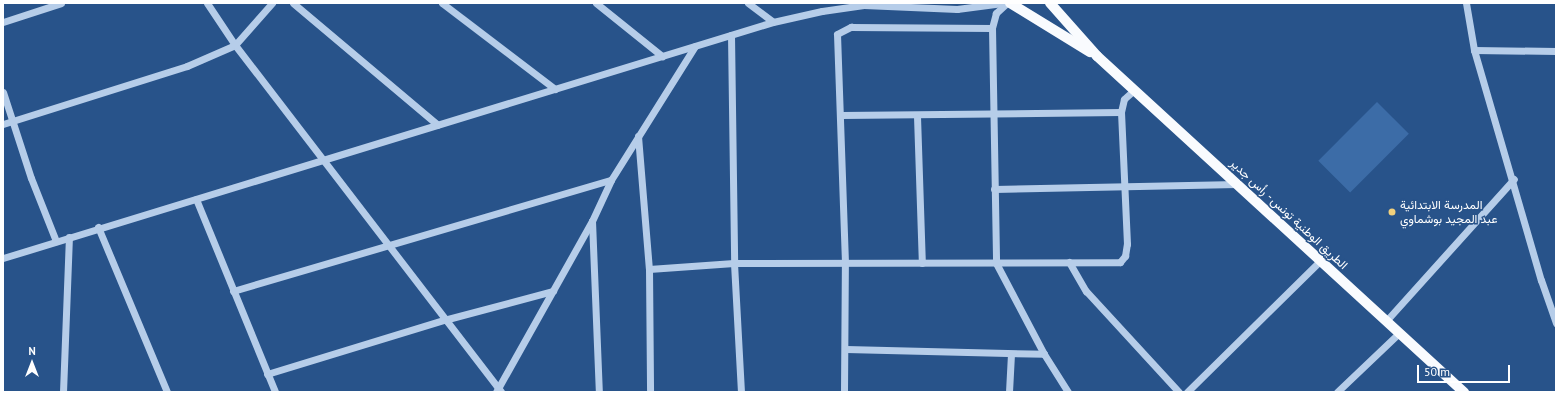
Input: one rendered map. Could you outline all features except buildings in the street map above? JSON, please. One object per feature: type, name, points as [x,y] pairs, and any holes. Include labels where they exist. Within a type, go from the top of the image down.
[{"type":"main road","name":"الطريق الوطنية تونس - رأس جدير","points":[[1009,3],[1097,56]]},
{"type":"main road","name":"الطريق الوطنية تونس - رأس جدير","points":[[1050,3],[1097,56],[1464,392]]},
{"type":"main road","points":[[1058,3],[1063,17]]},
{"type":"street","points":[[3,22],[61,3]]},
{"type":"street","points":[[207,3],[235,45],[326,161],[386,245],[498,391],[592,221],[610,180],[695,46]]},
{"type":"street","points":[[3,124],[188,66],[235,45],[272,3]]},
{"type":"street","points":[[293,3],[438,125]]},
{"type":"street","points":[[442,3],[555,88]]},
{"type":"street","points":[[596,3],[662,56]]},
{"type":"street","points":[[748,3],[773,22]]},
{"type":"street","points":[[822,3],[822,11]]},
{"type":"street","points":[[3,258],[98,227],[326,161],[555,88],[773,22],[822,11],[885,6],[901,3]]},
{"type":"street","points":[[885,6],[957,9],[1003,3]]},
{"type":"street","points":[[1009,3],[996,13],[992,28],[996,262],[1044,354],[1068,392]]},
{"type":"street","points":[[1466,3],[1474,50],[1514,180],[1540,280],[1556,323]]},
{"type":"street","points":[[844,392],[846,349],[845,262],[841,115],[836,38],[842,30],[851,27],[992,28]]},
{"type":"street","points":[[732,35],[734,262],[741,392]]},
{"type":"street","points":[[1474,50],[1556,51]]},
{"type":"street","points":[[649,268],[734,262],[1109,263],[1123,259],[1127,244],[1122,186],[1121,112],[1124,99],[1134,90]]},
{"type":"street","points":[[3,92],[11,122],[56,241]]},
{"type":"street","points":[[841,115],[917,116],[1121,112]]},
{"type":"street","points":[[917,116],[922,263]]},
{"type":"street","points":[[638,136],[649,268],[650,392]]},
{"type":"street","points":[[233,291],[610,180]]},
{"type":"street","points":[[1386,321],[1514,180]]},
{"type":"street","points":[[994,189],[1237,184]]},
{"type":"street","points":[[196,199],[275,392]]},
{"type":"street","points":[[592,221],[599,392]]},
{"type":"street","points":[[98,227],[167,392]]},
{"type":"street","points":[[63,392],[70,237]]},
{"type":"street","points":[[1187,392],[1320,261]]},
{"type":"street","points":[[1068,262],[1086,291],[1179,392]]},
{"type":"street","points":[[267,374],[444,320],[553,291]]},
{"type":"street","points":[[1337,392],[1399,333]]},
{"type":"street","points":[[846,349],[1044,354]]},
{"type":"street","points":[[1009,392],[1011,354]]},
{"type":"shaded area","points":[[1377,102],[1409,134],[1350,193],[1318,161]]},
{"type":"place","name":"المدرسة الابتدائية عبد المجيد بوشماوي","points":[[1392,212]]}]
